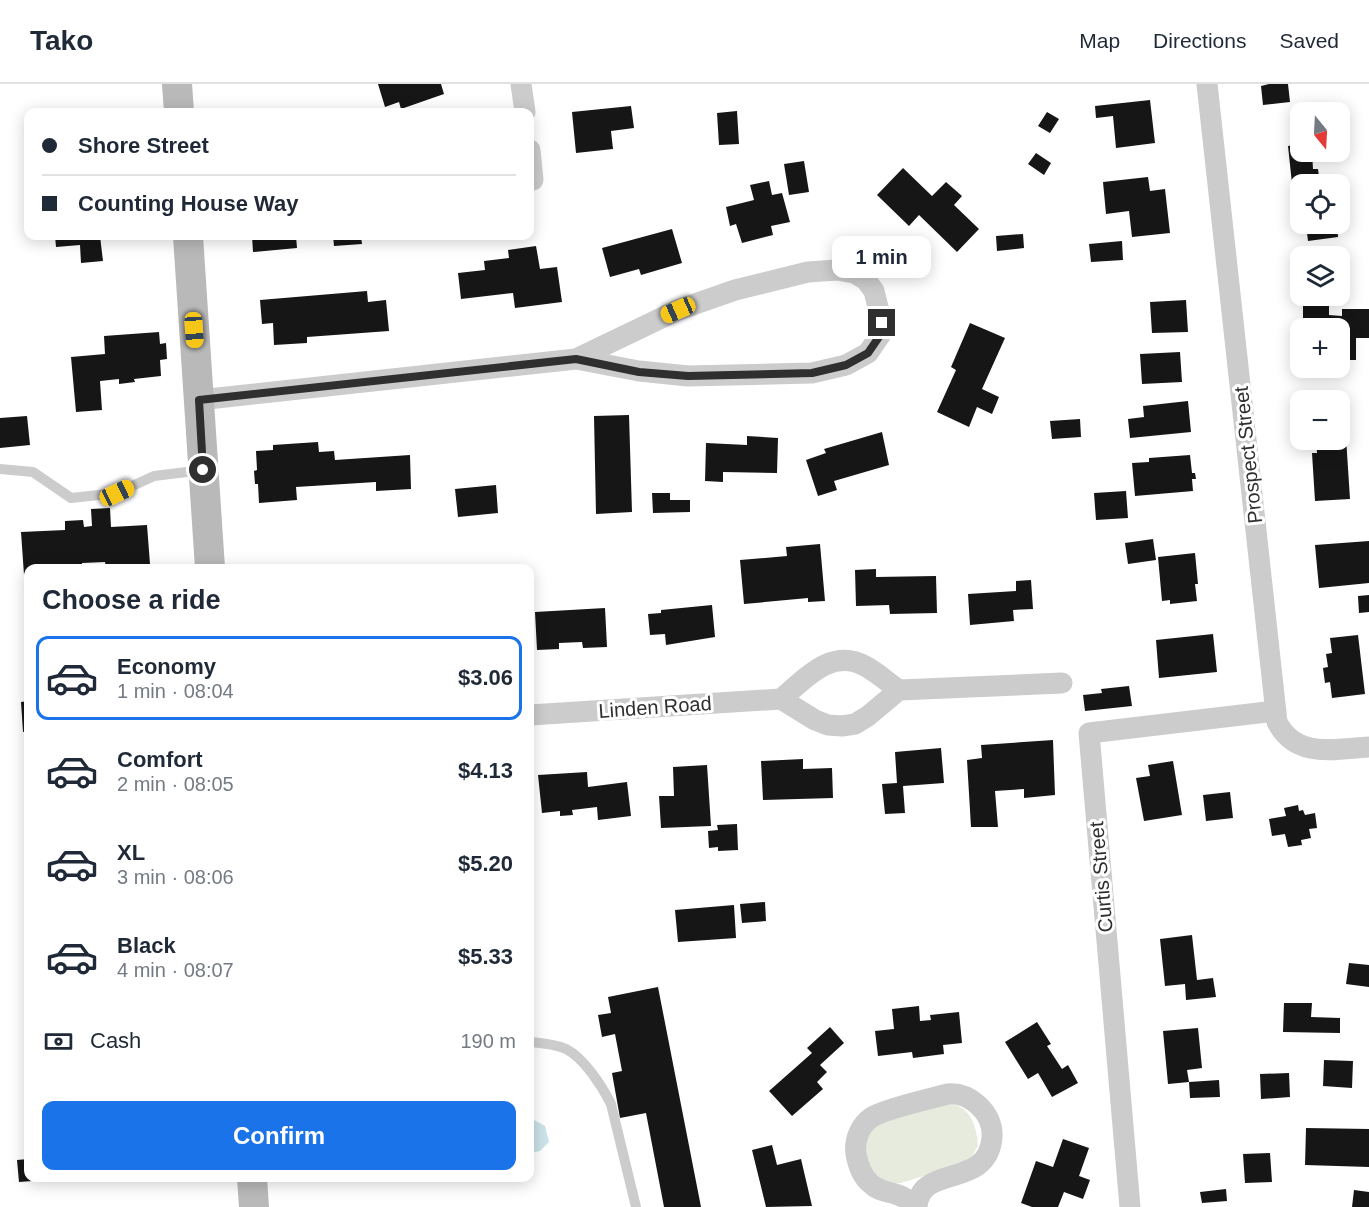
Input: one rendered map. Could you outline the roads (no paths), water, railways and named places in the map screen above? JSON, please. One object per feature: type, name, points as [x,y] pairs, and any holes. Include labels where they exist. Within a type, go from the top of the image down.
[{"type":"main road","points":[[177,84],[179,108]]},
{"type":"main road","points":[[188,240],[210,564]]},
{"type":"main road","points":[[252,1182],[254,1207]]},
{"type":"street","points":[[521,84],[524,108]]},
{"type":"street","name":"Prospect Street","points":[[1208,84],[1275,711],[1281,730],[1292,742],[1300,746],[1320,750],[1369,747]]},
{"type":"street","points":[[199,400],[576,359],[639,372],[688,376],[812,373],[846,365],[868,353],[881,334],[882,323],[874,291],[866,280],[854,273],[837,270],[815,271],[735,290],[678,310],[576,359]]},
{"type":"street","points":[[899,690],[865,665],[844,660],[822,665],[781,699],[815,720],[828,725],[842,726],[855,724],[868,716],[899,690],[1062,683]]},
{"type":"street","name":"Linden Road","points":[[534,715],[781,699]]},
{"type":"street","name":"Curtis Street","points":[[1130,1207],[1089,733],[1275,711]]},
{"type":"street","points":[[956,1093],[966,1097],[985,1112],[990,1122],[992,1133],[988,1155],[977,1167],[928,1185],[918,1196],[915,1207],[904,1196],[881,1191],[869,1183],[863,1175],[855,1145],[859,1132],[874,1116],[948,1094],[956,1093]]},
{"type":"lane","points":[[0,469],[33,472],[71,498],[117,493],[154,476],[203,470]]},
{"type":"lane","points":[[534,1042],[567,1049],[583,1063],[605,1092],[611,1104],[636,1207]]},
{"type":"water","points":[[534,1120],[545,1126],[549,1142],[540,1151],[534,1152]]}]
